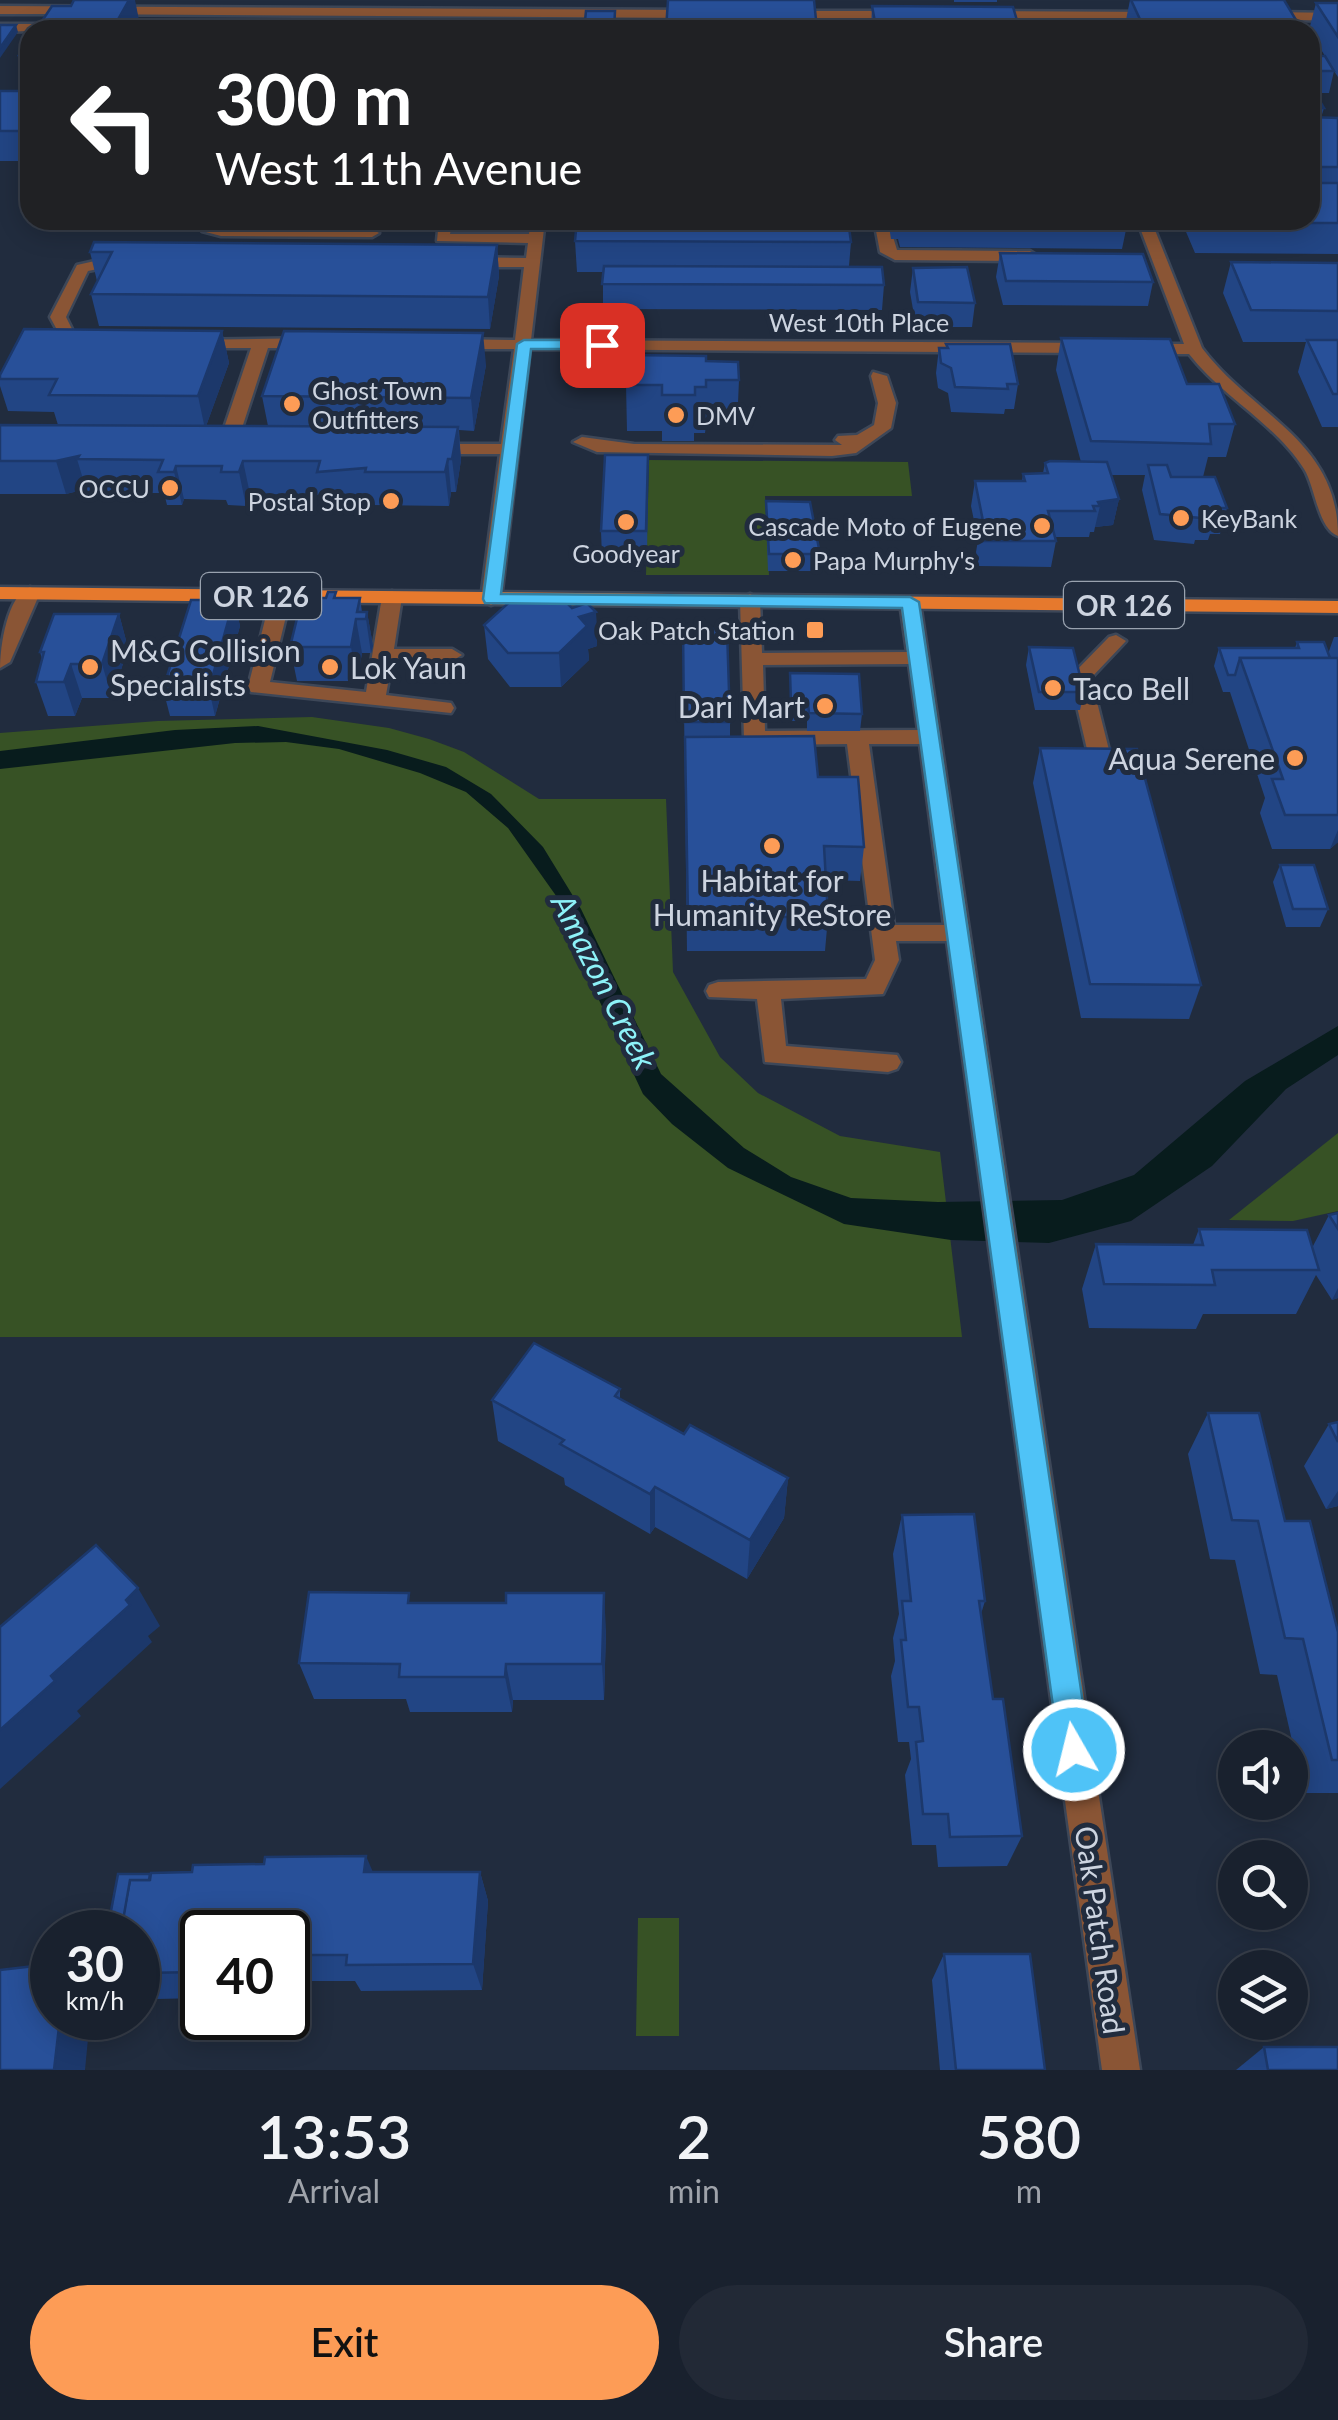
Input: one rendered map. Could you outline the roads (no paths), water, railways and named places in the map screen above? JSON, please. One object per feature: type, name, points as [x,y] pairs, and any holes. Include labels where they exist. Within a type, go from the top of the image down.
[{"type":"main road","name":"OR 126","points":[[0,592],[1338,607]]},
{"type":"street","points":[[1060,0],[1067,20]]},
{"type":"street","points":[[1258,0],[1269,16]]},
{"type":"street","points":[[0,10],[384,6],[560,14],[705,14]]},
{"type":"street","points":[[57,20],[64,10]]},
{"type":"street","points":[[559,20],[560,14]]},
{"type":"street","points":[[771,14],[909,15]]},
{"type":"street","points":[[966,15],[1179,16]]},
{"type":"street","points":[[1251,16],[1338,17]]},
{"type":"street","points":[[214,230],[372,233]]},
{"type":"street","points":[[444,230],[442,238],[536,239]]},
{"type":"street","points":[[492,599],[537,230]]},
{"type":"street","points":[[883,230],[888,252],[895,255],[1046,256]]},
{"type":"street","points":[[1145,230],[1149,257],[1194,349],[1209,370],[1299,449],[1316,473],[1338,530]]},
{"type":"street","points":[[104,343],[84,343],[67,334],[58,316],[82,268],[103,262],[154,259]]},
{"type":"street","points":[[454,262],[533,263]]},
{"type":"street","points":[[182,343],[336,343]]},
{"type":"street","points":[[261,343],[232,432],[238,443],[269,448]]},
{"type":"street","name":"West 10th Place","points":[[430,344],[1194,349]]},
{"type":"street","points":[[582,442],[597,447],[634,448],[850,448],[882,428],[887,413],[880,376]]},
{"type":"street","points":[[584,421],[605,436],[662,436]]},
{"type":"street","points":[[694,437],[720,431],[860,440]]},
{"type":"street","points":[[418,448],[511,449]]},
{"type":"street","points":[[0,662],[30,593]]},
{"type":"street","points":[[281,596],[258,687],[444,708]]},
{"type":"street","points":[[375,700],[392,597]]},
{"type":"street","points":[[750,600],[756,738],[928,737]]},
{"type":"street","name":"Oak Patch Road","points":[[910,602],[1121,2070]]},
{"type":"street","points":[[1101,762],[1080,676],[1116,641]]},
{"type":"street","points":[[382,655],[452,655]]},
{"type":"street","points":[[752,659],[917,658]]},
{"type":"street","points":[[718,991],[874,988],[887,960],[857,738]]},
{"type":"street","points":[[883,933],[957,933]]},
{"type":"street","points":[[768,990],[774,1055],[888,1062]]},
{"type":"water","name":"Amazon Creek","points":[[258,726],[387,750],[446,767],[491,794],[543,847],[581,909],[661,1074],[744,1148],[791,1177],[851,1198],[938,1202],[1062,1200],[1134,1175],[1245,1081],[1338,1026],[1338,1055],[1286,1089],[1212,1166],[1131,1221],[1049,1243],[951,1240],[844,1224],[728,1168],[672,1124],[643,1094],[599,1000],[596,979],[564,907],[508,828],[466,792],[420,773],[339,749],[286,742],[235,743],[0,769],[0,751],[175,730]]},
{"type":"place","name":"Ghost Town Outfitters","points":[[292,404]]},
{"type":"place","name":"DMV","points":[[676,415]]},
{"type":"place","name":"OCCU","points":[[170,488]]},
{"type":"place","name":"Postal Stop","points":[[391,501]]},
{"type":"place","name":"KeyBank","points":[[1181,518]]},
{"type":"place","name":"Goodyear","points":[[626,522]]},
{"type":"place","name":"Cascade Moto of Eugene","points":[[1042,526]]},
{"type":"place","name":"Papa Murphy's","points":[[793,560]]},
{"type":"place","name":"Oak Patch Station","points":[[815,630]]},
{"type":"place","name":"M&G Collision Specialists","points":[[90,667]]},
{"type":"place","name":"Lok Yaun","points":[[330,667]]},
{"type":"place","name":"Taco Bell","points":[[1053,688]]},
{"type":"place","name":"Dari Mart","points":[[825,706]]},
{"type":"place","name":"Aqua Serene","points":[[1295,758]]},
{"type":"place","name":"Habitat for Humanity ReStore","points":[[772,846]]}]
